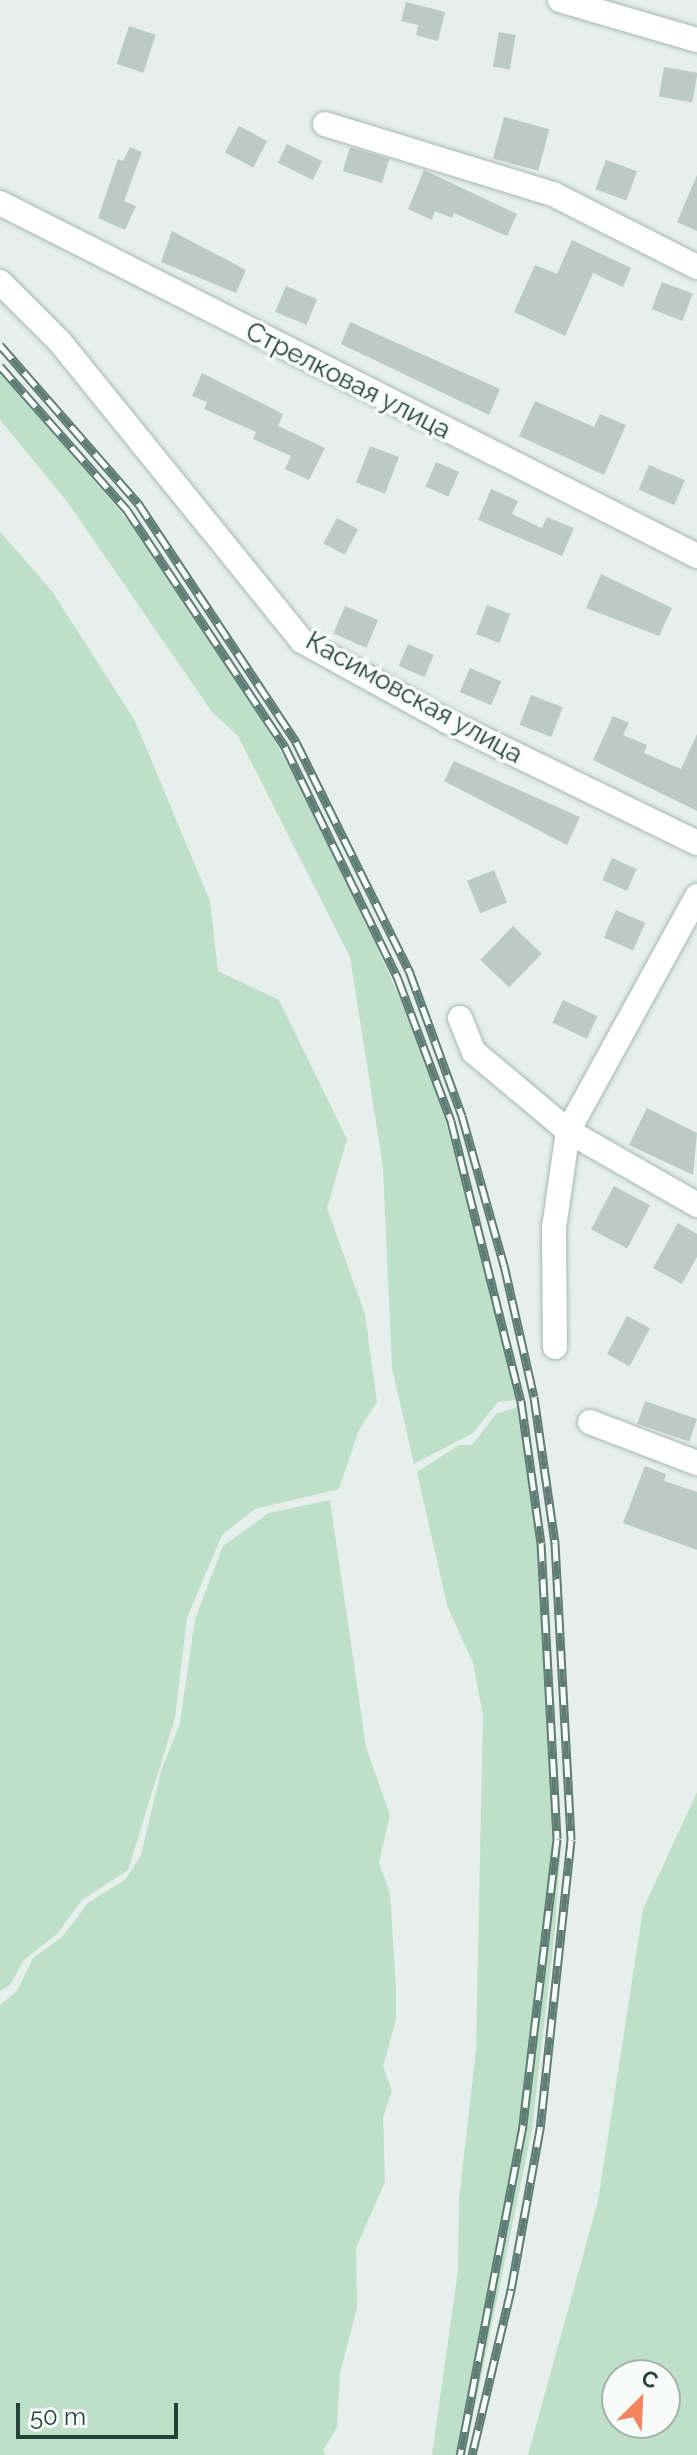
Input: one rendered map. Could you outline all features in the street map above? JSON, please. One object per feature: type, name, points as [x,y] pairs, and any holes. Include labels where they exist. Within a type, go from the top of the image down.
[{"type":"street","points":[[560,0],[697,40]]},
{"type":"street","points":[[325,124],[553,194],[697,267]]},
{"type":"street","name":"Стрелковая улица","points":[[0,203],[697,556]]},
{"type":"street","name":"Касимовская улица","points":[[0,282],[60,342],[302,641],[447,721],[697,843]]},
{"type":"street","points":[[555,1347],[554,1228],[568,1131],[697,896]]},
{"type":"street","points":[[460,1018],[474,1052],[568,1131],[697,1205]]},
{"type":"street","points":[[590,1422],[697,1463]]},
{"type":"green space","points":[[0,372],[134,527],[242,683],[319,819],[427,1058],[492,1281],[516,1400],[498,1402],[473,1433],[414,1464],[392,1368],[383,1167],[350,957],[238,736],[212,712],[66,500],[0,420]]},
{"type":"green space","points":[[0,532],[52,591],[135,721],[210,901],[218,971],[279,1000],[347,1139],[327,1208],[365,1314],[377,1402],[359,1430],[339,1489],[255,1509],[222,1535],[187,1618],[175,1718],[128,1870],[82,1900],[57,1934],[24,1960],[10,1985],[0,1991]]},
{"type":"green space","points":[[520,1406],[548,1592],[561,1845],[555,1929],[532,2129],[465,2455],[432,2455],[458,2270],[459,2198],[476,2050],[483,1715],[473,1663],[447,1605],[417,1472],[459,1445],[472,1445],[496,1414]]},
{"type":"green space","points":[[330,1500],[366,1747],[390,1815],[379,1863],[390,1893],[396,1988],[396,2020],[383,2066],[392,2091],[383,2118],[385,2182],[356,2248],[357,2308],[340,2373],[337,2428],[323,2450],[326,2455],[0,2455],[0,2005],[17,1991],[33,1958],[63,1936],[88,1903],[126,1879],[141,1855],[161,1771],[180,1723],[195,1619],[223,1546],[269,1513]]},
{"type":"green space","points":[[697,1792],[697,2455],[528,2455],[598,2201],[643,1909]]},
{"type":"building","points":[[406,2],[445,12],[438,41],[416,35],[418,25],[401,21]]},
{"type":"building","points":[[129,26],[156,35],[143,73],[117,64]]},
{"type":"building","points":[[499,32],[516,35],[510,69],[493,66]]},
{"type":"building","points":[[664,67],[697,73],[692,102],[659,97]]},
{"type":"building","points":[[504,117],[549,129],[538,171],[493,159]]},
{"type":"building","points":[[239,126],[267,141],[253,168],[225,152]]},
{"type":"building","points":[[287,144],[322,161],[313,180],[278,163]]},
{"type":"building","points":[[130,147],[142,152],[124,201],[136,206],[125,230],[98,218],[118,159],[123,161]]},
{"type":"building","points":[[350,147],[389,159],[382,183],[343,171]]},
{"type":"building","points":[[606,160],[637,171],[626,200],[595,189]]},
{"type":"building","points":[[424,170],[517,214],[507,236],[454,213],[452,218],[435,211],[432,220],[408,209]]},
{"type":"building","points":[[697,175],[697,231],[677,222]]},
{"type":"building","points":[[172,231],[246,270],[236,293],[161,262]]},
{"type":"building","points":[[572,240],[631,268],[623,287],[593,273],[565,336],[514,312],[535,265],[557,274]]},
{"type":"building","points":[[662,282],[693,294],[682,321],[652,309]]},
{"type":"building","points":[[286,286],[317,299],[306,325],[275,312]]},
{"type":"building","points":[[350,322],[500,389],[489,415],[341,344]]},
{"type":"building","points":[[202,373],[283,414],[278,426],[325,448],[309,480],[285,469],[291,456],[253,439],[256,432],[204,409],[207,402],[192,396]]},
{"type":"building","points":[[535,401],[594,427],[600,414],[626,425],[604,475],[519,436]]},
{"type":"building","points":[[370,446],[399,457],[385,494],[356,482]]},
{"type":"building","points":[[436,462],[459,472],[448,497],[425,487]]},
{"type":"building","points":[[649,465],[685,480],[674,505],[638,490]]},
{"type":"building","points":[[491,489],[518,501],[512,514],[542,528],[547,517],[574,528],[562,556],[478,520]]},
{"type":"building","points":[[337,518],[358,529],[345,555],[323,544]]},
{"type":"building","points":[[601,574],[672,608],[659,636],[586,608]]},
{"type":"building","points":[[487,605],[510,614],[499,643],[476,634]]},
{"type":"building","points":[[345,606],[378,620],[366,648],[333,634]]},
{"type":"building","points":[[408,644],[434,655],[424,677],[399,666]]},
{"type":"building","points":[[470,668],[501,681],[491,705],[460,692]]},
{"type":"building","points":[[531,695],[563,707],[551,737],[520,725]]},
{"type":"building","points":[[613,716],[629,723],[623,735],[647,745],[644,753],[681,769],[697,734],[697,811],[593,760]]},
{"type":"building","points":[[454,761],[580,817],[567,845],[444,781]]},
{"type":"building","points":[[612,858],[637,869],[627,891],[602,880]]},
{"type":"building","points":[[494,870],[507,902],[480,913],[467,881]]},
{"type":"building","points":[[616,910],[645,923],[633,950],[604,937]]},
{"type":"building","points":[[513,926],[542,954],[509,988],[480,960]]},
{"type":"building","points":[[563,1000],[597,1016],[587,1039],[552,1023]]},
{"type":"building","points":[[647,1108],[697,1133],[693,1175],[629,1145]]},
{"type":"building","points":[[614,1186],[650,1205],[627,1249],[591,1229]]},
{"type":"building","points":[[678,1223],[697,1234],[697,1257],[682,1284],[653,1268]]},
{"type":"building","points":[[627,1316],[650,1328],[630,1366],[607,1354]]},
{"type":"building","points":[[645,1401],[697,1419],[689,1442],[637,1424]]},
{"type":"building","points":[[645,1466],[666,1474],[664,1481],[697,1492],[697,1550],[623,1523]]},
{"type":"railway","points":[[0,345],[138,503],[296,742],[410,973],[462,1116],[504,1265],[534,1397],[555,1543],[571,1840],[540,2129],[511,2290],[472,2455]]},
{"type":"railway","points":[[0,366],[127,510],[285,747],[398,979],[451,1121],[521,1401],[541,1543],[557,1839],[522,2131],[460,2455]]}]
